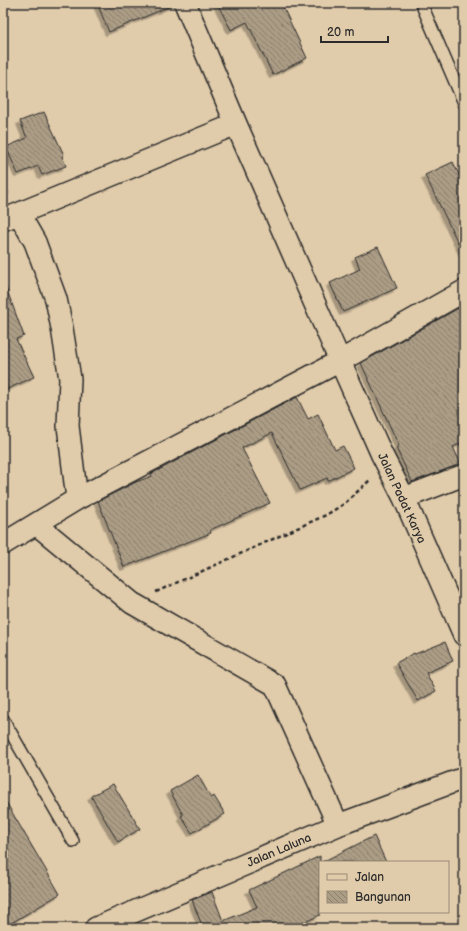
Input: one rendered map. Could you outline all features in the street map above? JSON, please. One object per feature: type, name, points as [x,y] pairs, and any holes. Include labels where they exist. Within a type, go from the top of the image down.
[{"type":"street","name":"Jalan Padat Karya","points":[[185,3],[236,124],[382,455],[460,614],[464,635]]},
{"type":"street","points":[[77,499],[68,426],[70,378],[56,299],[37,249],[11,217],[236,124]]},
{"type":"street","points":[[3,544],[77,499],[340,361],[464,291]]},
{"type":"street","points":[[404,498],[464,474]]},
{"type":"street","points":[[36,524],[132,603],[275,685],[338,825]]},
{"type":"street","name":"Jalan Laluna","points":[[96,928],[338,825],[464,778]]},
{"type":"lane","points":[[421,3],[464,104]]},
{"type":"lane","points":[[3,719],[73,840]]},
{"type":"path","points":[[132,603],[326,515],[344,504],[374,476],[382,455]]},
{"type":"building","points":[[97,3],[173,3],[173,5],[109,32]]},
{"type":"building","points":[[217,3],[287,3],[282,5],[307,58],[273,75],[247,22],[231,30]]},
{"type":"building","points":[[44,112],[64,155],[62,156],[66,166],[42,175],[38,166],[18,174],[6,147],[27,138],[20,121]]},
{"type":"building","points":[[453,162],[464,185],[464,255],[425,175]]},
{"type":"building","points":[[378,247],[397,288],[343,312],[330,283],[360,269],[355,257]]},
{"type":"building","points":[[5,285],[24,336],[16,339],[34,377],[3,391],[3,286]]},
{"type":"building","points":[[464,305],[464,442],[453,447],[461,464],[412,482],[396,448],[399,446],[361,363]]},
{"type":"building","points":[[297,397],[308,419],[318,414],[335,450],[343,446],[354,468],[328,481],[327,478],[300,490],[272,433],[242,448],[270,503],[210,530],[211,533],[124,567],[98,501],[136,482],[152,476],[151,474]]},
{"type":"building","points":[[445,642],[453,661],[426,673],[436,691],[418,701],[396,663],[414,653],[415,654]]},
{"type":"building","points":[[198,775],[211,798],[214,796],[225,814],[192,833],[181,816],[183,815],[170,791]]},
{"type":"building","points":[[113,784],[140,829],[118,842],[91,796]]},
{"type":"building","points":[[3,797],[60,894],[3,928]]},
{"type":"building","points":[[374,836],[386,861],[324,861]]},
{"type":"building","points":[[320,856],[320,915],[292,928],[203,928],[192,900],[212,892],[223,921],[257,907],[249,890]]}]
